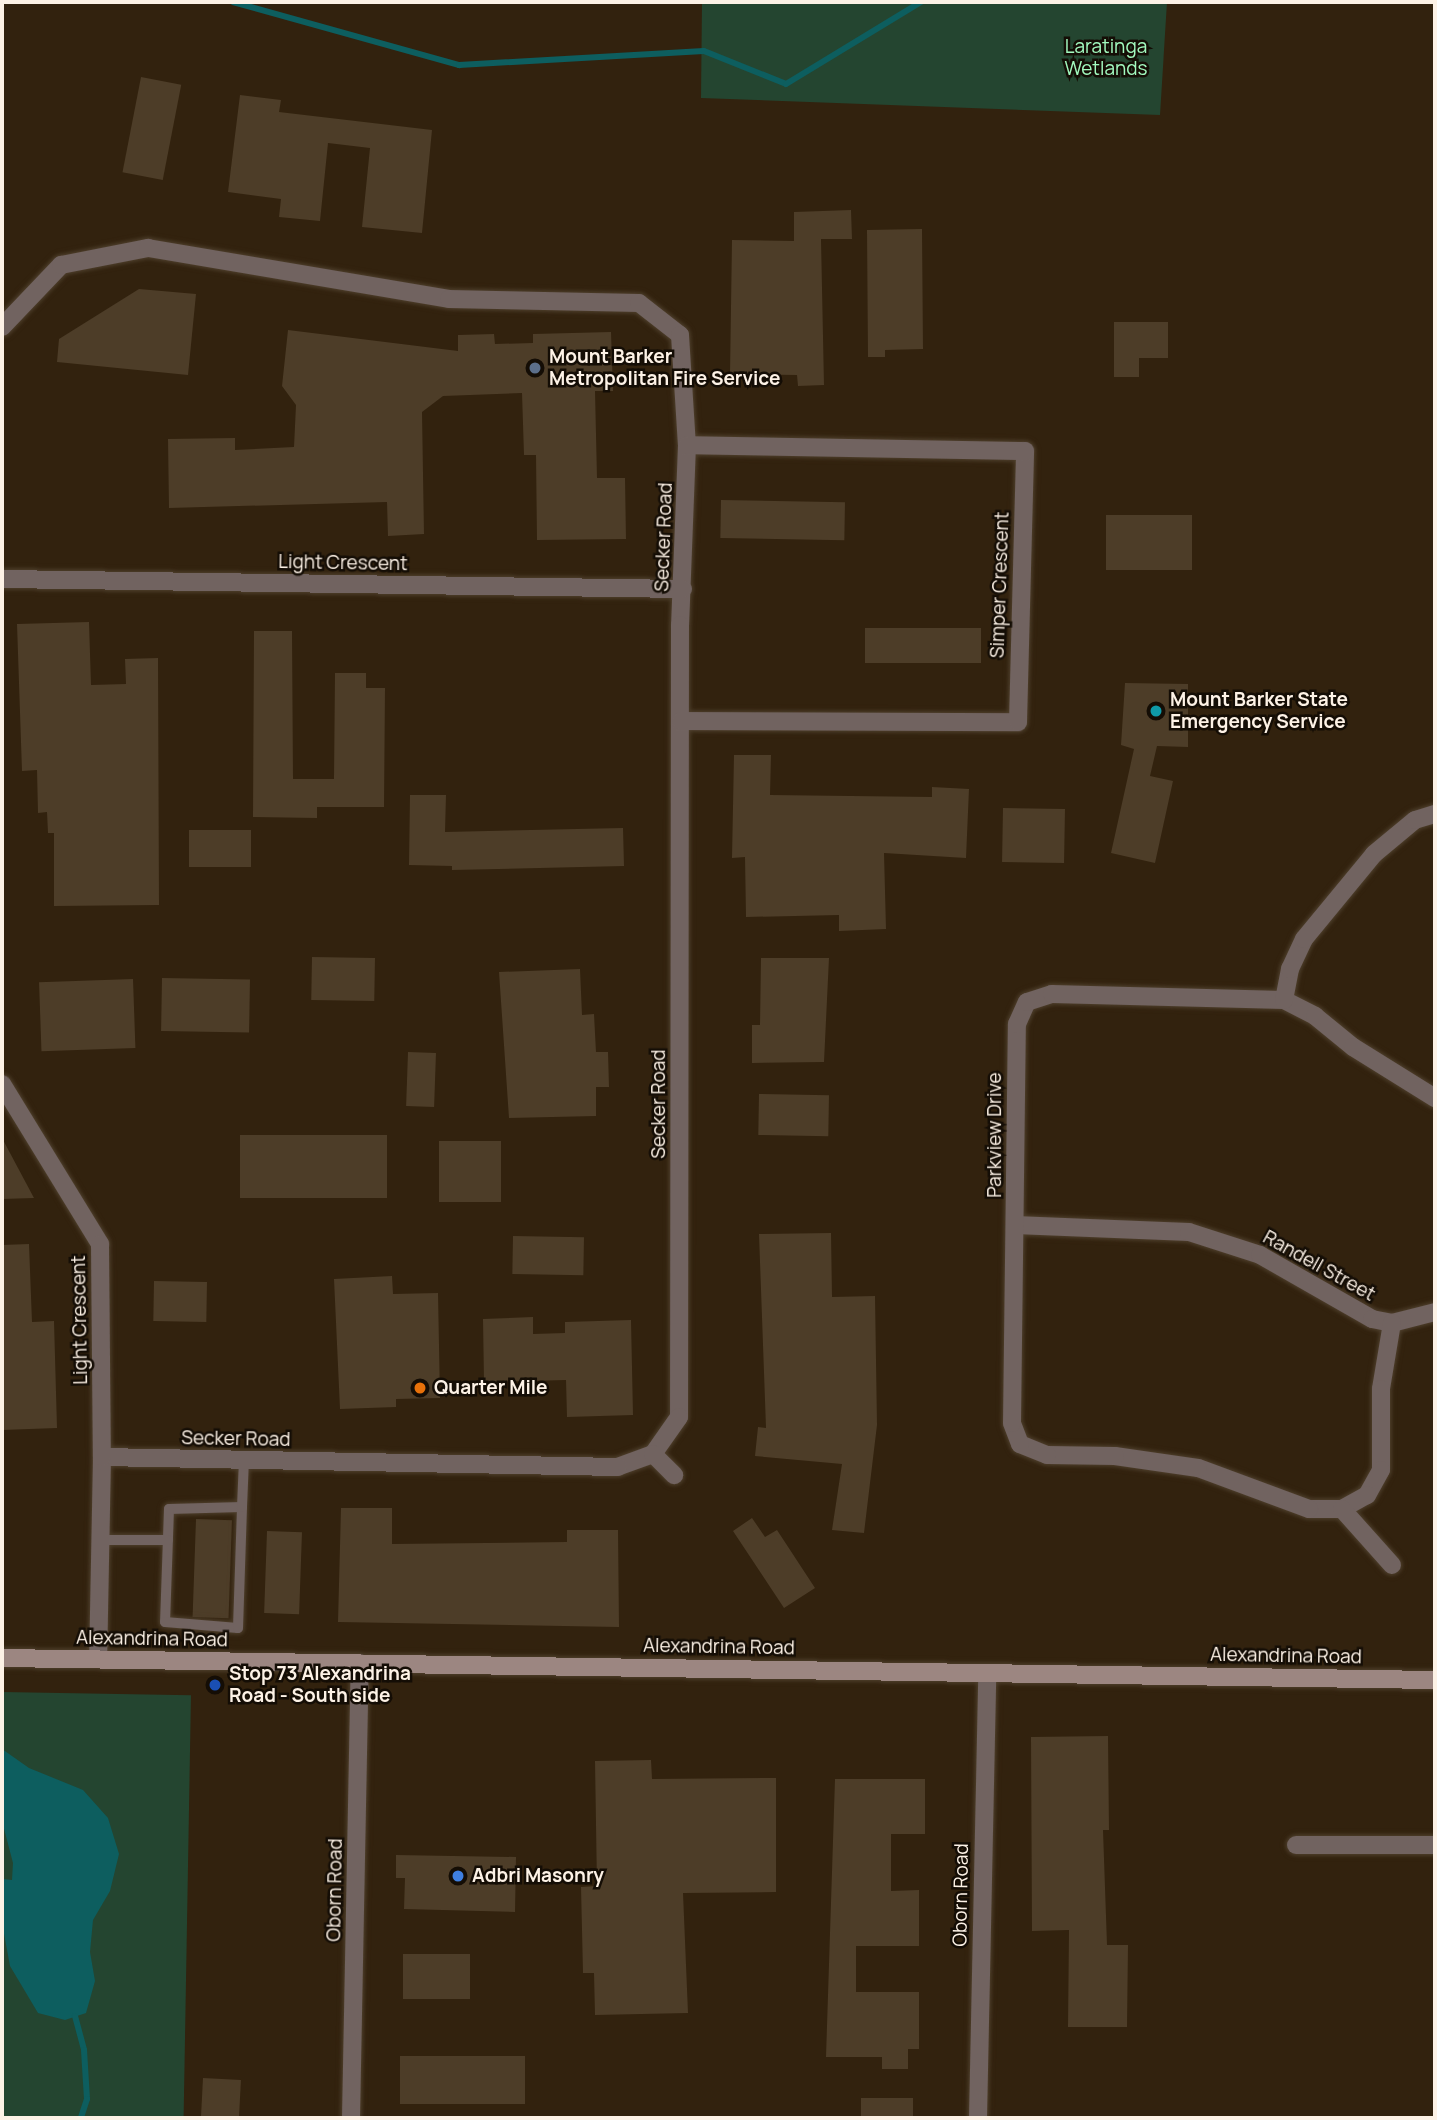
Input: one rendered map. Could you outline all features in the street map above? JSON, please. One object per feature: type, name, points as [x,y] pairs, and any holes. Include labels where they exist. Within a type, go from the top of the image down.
[{"type":"main road","name":"Alexandrina Road","points":[[2,1658],[1435,1680]]},
{"type":"street","name":"Secker Road","points":[[2,327],[61,265],[148,248],[449,299],[639,303],[680,335],[687,445],[681,721],[679,1417],[653,1454],[618,1468],[102,1457]]},
{"type":"street","name":"Simper Crescent","points":[[681,721],[1018,722],[1025,451],[687,445]]},
{"type":"street","name":"Light Crescent","points":[[2,579],[683,589]]},
{"type":"street","points":[[1435,814],[1415,820],[1374,854],[1304,939],[1290,969],[1284,1000],[1315,1016],[1353,1048],[1435,1098]]},
{"type":"street","name":"Parkview Drive","points":[[1284,1000],[1052,994],[1027,1002],[1017,1024],[1012,1423],[1020,1444],[1046,1455],[1115,1456],[1198,1468],[1310,1509],[1342,1509]]},
{"type":"street","name":"Light Crescent","points":[[2,1084],[100,1244],[102,1457]]},
{"type":"street","name":"Randell Street","points":[[1016,1225],[1189,1232],[1260,1255],[1348,1308],[1392,1323],[1422,1319],[1435,1312]]},
{"type":"street","points":[[1392,1323],[1381,1389],[1381,1471],[1367,1495],[1342,1509],[1392,1566]]},
{"type":"street","points":[[653,1454],[674,1475]]},
{"type":"street","points":[[98,1659],[102,1457]]},
{"type":"street","name":"Oborn Road","points":[[351,2118],[360,1663]]},
{"type":"street","name":"Oborn Road","points":[[978,2118],[987,1672]]},
{"type":"street","points":[[1296,1845],[1435,1845]]},
{"type":"lane","points":[[242,1507],[169,1509],[165,1622],[238,1628],[244,1460]]},
{"type":"lane","points":[[100,1540],[168,1540]]},
{"type":"green space","name":"Laratinga Wetlands","points":[[702,2],[1167,2],[1160,115],[701,98]]},
{"type":"green space","points":[[2,1692],[191,1695],[184,2118],[2,2118]]},
{"type":"water","points":[[2,1749],[29,1768],[83,1790],[108,1818],[119,1854],[110,1891],[93,1920],[90,1952],[95,1981],[86,2013],[65,2020],[38,2013],[10,1966],[2,1923],[3,1879],[12,1880],[13,1863],[2,1821]]},
{"type":"building","points":[[141,77],[181,85],[163,180],[122,172]]},
{"type":"building","points":[[240,95],[281,100],[279,112],[432,130],[422,233],[362,227],[370,148],[328,143],[320,221],[279,217],[281,199],[228,192]]},
{"type":"building","points":[[851,210],[852,239],[821,239],[824,385],[798,386],[797,375],[730,374],[732,240],[794,241],[794,212]]},
{"type":"building","points":[[922,229],[923,349],[885,350],[885,357],[868,357],[867,230]]},
{"type":"building","points":[[139,289],[196,294],[188,375],[57,362],[59,339]]},
{"type":"building","points":[[1114,322],[1168,322],[1168,358],[1139,358],[1139,377],[1114,377]]},
{"type":"building","points":[[288,330],[458,351],[458,335],[494,334],[495,344],[533,343],[533,334],[611,332],[613,391],[595,391],[597,478],[625,478],[626,539],[537,540],[536,455],[524,455],[522,393],[443,396],[422,412],[424,534],[388,536],[387,502],[169,508],[168,439],[235,438],[235,450],[294,447],[296,405],[282,386]]},
{"type":"building","points":[[721,500],[845,502],[844,540],[720,538]]},
{"type":"building","points":[[1106,515],[1192,515],[1192,570],[1106,570]]},
{"type":"building","points":[[89,622],[91,685],[126,684],[125,659],[158,658],[159,905],[54,906],[54,833],[48,833],[47,812],[38,813],[37,770],[22,771],[17,624]]},
{"type":"building","points":[[865,628],[981,628],[981,663],[865,663]]},
{"type":"building","points":[[254,631],[292,631],[293,779],[334,779],[335,673],[366,673],[366,688],[385,688],[384,807],[317,807],[317,818],[253,817]]},
{"type":"building","points":[[1125,683],[1188,684],[1188,747],[1157,746],[1150,776],[1173,781],[1155,863],[1111,853],[1134,749],[1121,745]]},
{"type":"building","points":[[734,755],[771,755],[770,795],[932,797],[932,787],[969,789],[966,858],[884,853],[886,929],[839,931],[839,915],[746,917],[745,857],[732,858]]},
{"type":"building","points":[[410,795],[446,795],[445,832],[623,828],[624,866],[452,870],[452,866],[409,865]]},
{"type":"building","points":[[1003,808],[1065,809],[1064,863],[1002,862]]},
{"type":"building","points":[[189,830],[251,830],[251,867],[189,867]]},
{"type":"building","points":[[312,957],[375,958],[374,1001],[311,1000]]},
{"type":"building","points":[[761,958],[829,958],[824,1062],[752,1063],[752,1025],[760,1025]]},
{"type":"building","points":[[580,969],[582,1015],[594,1014],[596,1052],[608,1052],[609,1087],[596,1087],[596,1116],[509,1118],[499,972]]},
{"type":"building","points":[[162,978],[250,980],[249,1033],[161,1031]]},
{"type":"building","points":[[133,979],[135,1048],[41,1051],[39,982]]},
{"type":"building","points":[[408,1052],[436,1053],[434,1107],[406,1106]]},
{"type":"building","points":[[759,1094],[829,1095],[828,1136],[758,1135]]},
{"type":"building","points":[[240,1135],[387,1135],[387,1198],[240,1198]]},
{"type":"building","points":[[2,1138],[34,1198],[2,1199]]},
{"type":"building","points":[[439,1141],[501,1141],[501,1202],[439,1202]]},
{"type":"building","points":[[831,1233],[832,1297],[875,1296],[877,1425],[864,1533],[832,1530],[842,1464],[755,1456],[758,1427],[766,1428],[759,1234]]},
{"type":"building","points":[[513,1236],[584,1237],[583,1275],[512,1274]]},
{"type":"building","points":[[29,1244],[32,1322],[54,1321],[57,1428],[2,1430],[2,1245]]},
{"type":"building","points":[[392,1276],[393,1294],[438,1293],[440,1398],[396,1399],[396,1407],[340,1409],[334,1279]]},
{"type":"building","points":[[154,1281],[207,1282],[206,1322],[153,1321]]},
{"type":"building","points":[[533,1317],[533,1334],[565,1333],[565,1322],[631,1320],[633,1415],[567,1417],[566,1380],[484,1382],[483,1319]]},
{"type":"building","points":[[341,1508],[392,1508],[392,1544],[567,1542],[567,1530],[618,1530],[619,1627],[338,1622]]},
{"type":"building","points":[[752,1518],[765,1537],[777,1530],[815,1588],[784,1608],[733,1531]]},
{"type":"building","points":[[196,1519],[232,1520],[229,1618],[193,1617]]},
{"type":"building","points":[[267,1531],[302,1532],[299,1614],[264,1613]]},
{"type":"building","points":[[1108,1736],[1109,1830],[1103,1830],[1107,1945],[1128,1945],[1127,2027],[1068,2027],[1069,1930],[1032,1931],[1031,1737]]},
{"type":"building","points":[[651,1760],[652,1779],[776,1778],[776,1892],[683,1893],[688,2013],[595,2015],[594,1973],[583,1973],[581,1887],[597,1886],[595,1761]]},
{"type":"building","points":[[835,1779],[925,1779],[925,1834],[891,1834],[891,1891],[919,1890],[919,1946],[856,1946],[856,1992],[919,1992],[919,2049],[908,2049],[908,2069],[882,2069],[882,2057],[826,2057]]},
{"type":"building","points":[[396,1855],[516,1857],[515,1912],[404,1909],[405,1878],[396,1878]]},
{"type":"building","points":[[403,1954],[470,1954],[470,1999],[403,1999]]},
{"type":"building","points":[[400,2056],[525,2056],[525,2104],[400,2104]]},
{"type":"building","points":[[203,2078],[241,2080],[239,2118],[201,2118]]},
{"type":"building","points":[[861,2098],[913,2098],[913,2118],[861,2118]]},
{"type":"waterway","points":[[233,2],[459,65],[704,51],[786,84],[921,2]]},
{"type":"waterway","points":[[75,2016],[84,2050],[87,2099],[81,2118]]},
{"type":"place","name":"Mount Barker Metropolitan Fire Service","points":[[535,368]]},
{"type":"place","name":"Mount Barker State Emergency Service","points":[[1156,711]]},
{"type":"place","name":"Quarter Mile","points":[[420,1388]]},
{"type":"place","name":"Stop 73 Alexandrina Road - South side","points":[[215,1685]]},
{"type":"place","name":"Adbri Masonry","points":[[458,1876]]}]
